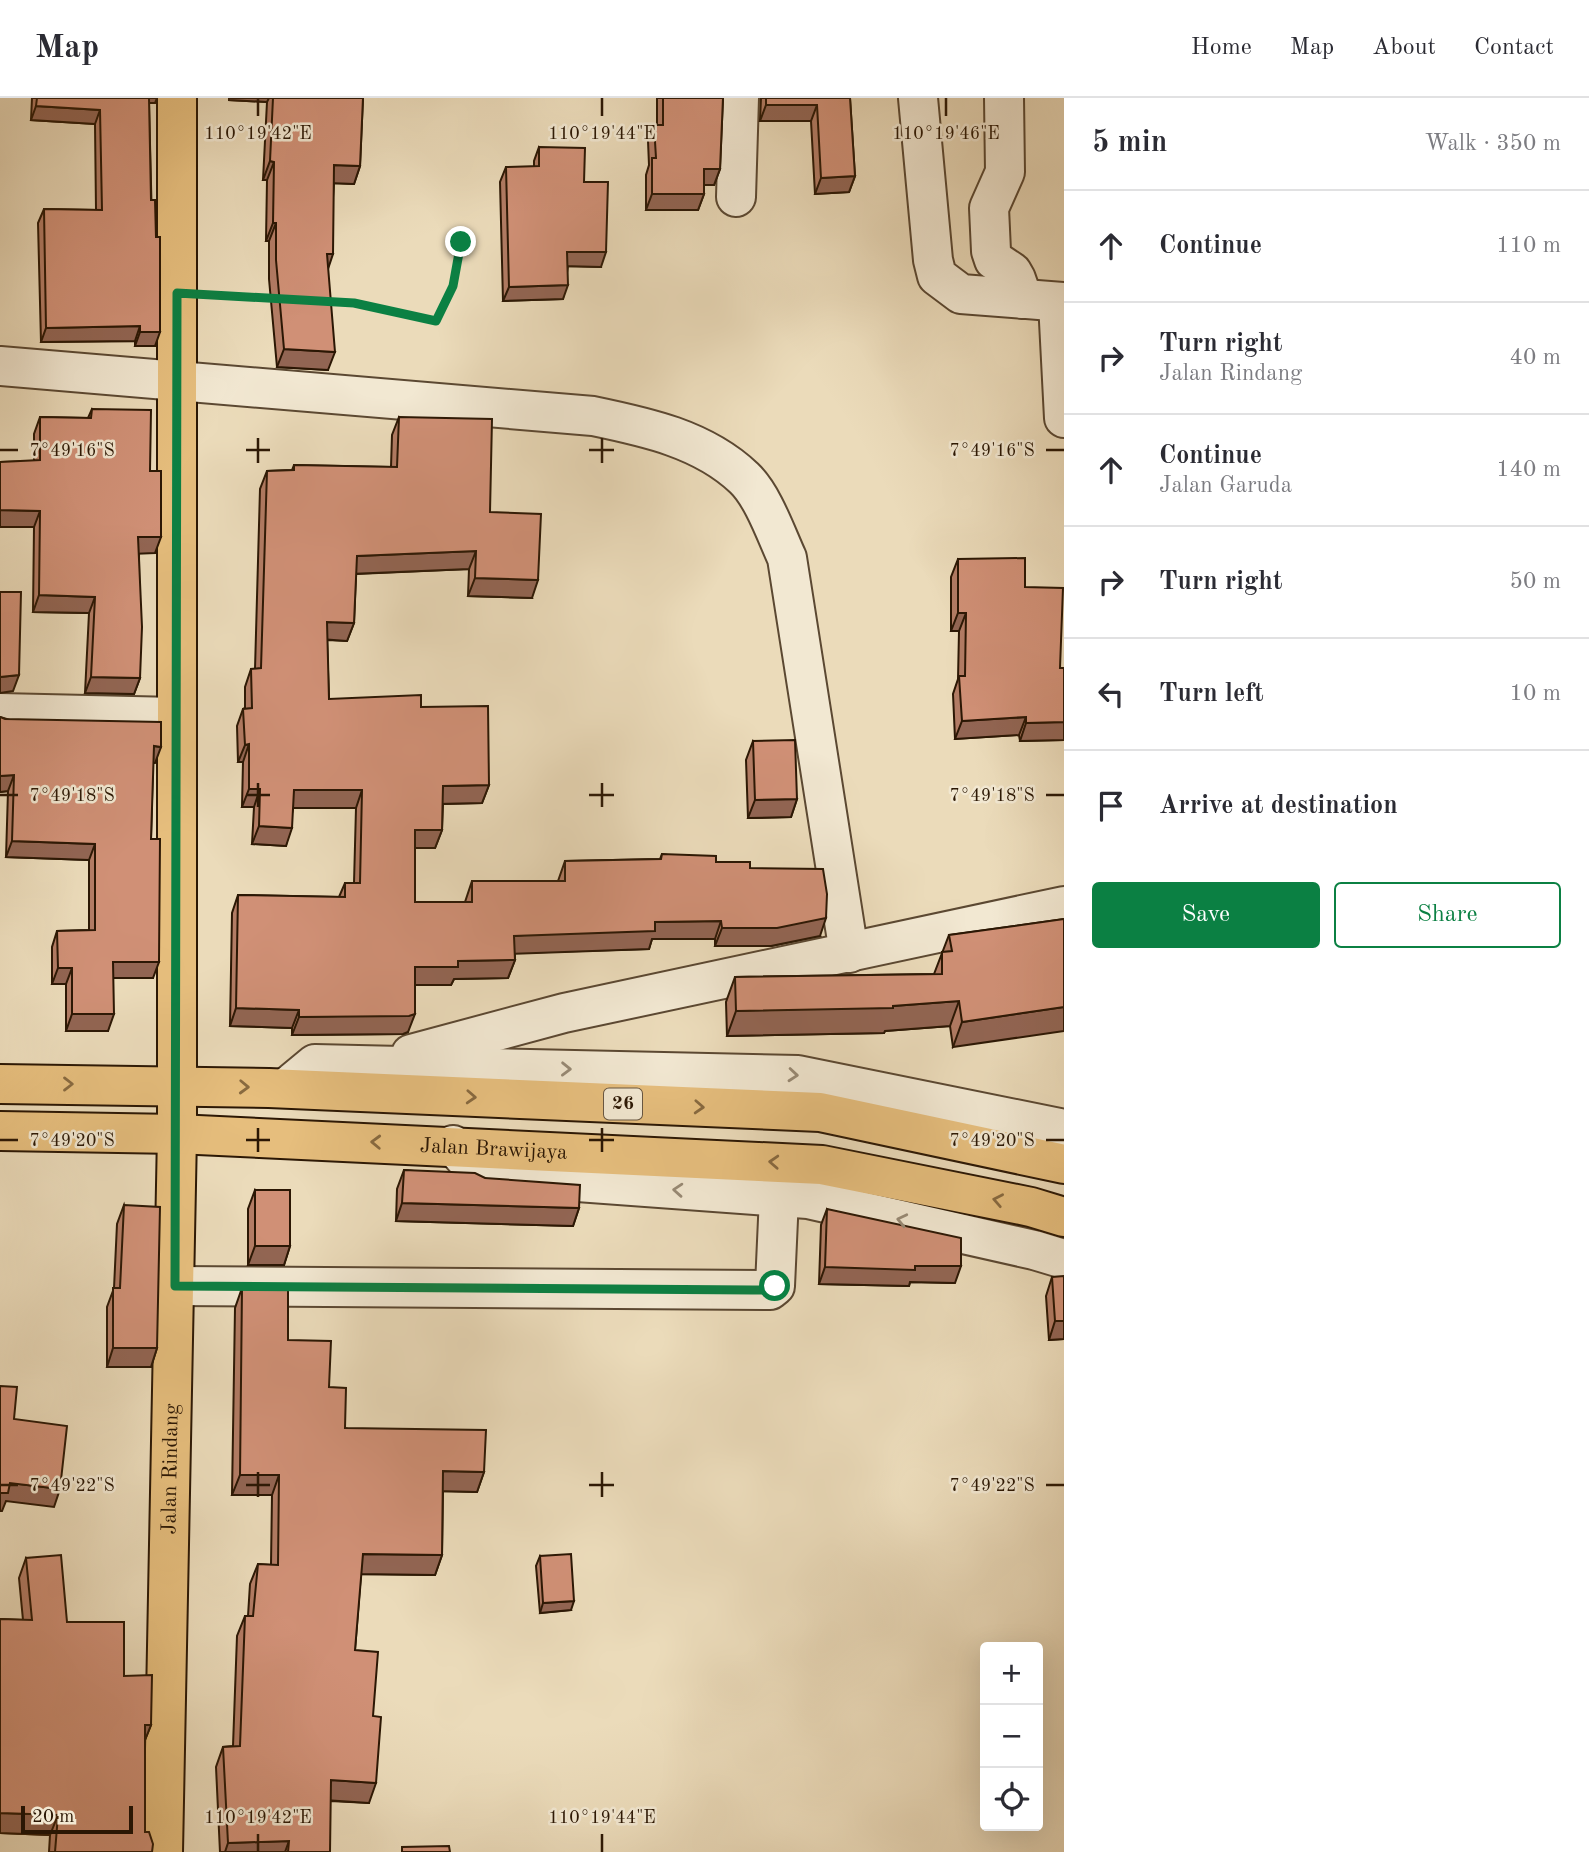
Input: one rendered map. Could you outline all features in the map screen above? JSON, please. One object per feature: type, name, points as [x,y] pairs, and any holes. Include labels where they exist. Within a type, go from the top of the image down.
[{"type":"main road","name":"Jalan Rindang","points":[[163,1852],[177,1134],[177,98]]},
{"type":"main road","name":"26","points":[[0,1084],[286,1088],[820,1112],[1064,1164]]},
{"type":"main road","name":"Jalan Brawijaya","points":[[0,1131],[177,1134],[453,1145],[821,1165],[1031,1207],[1064,1217]]},
{"type":"street","points":[[736,197],[739,98]]},
{"type":"street","points":[[918,98],[933,260],[937,276],[961,294],[1048,301]]},
{"type":"street","points":[[1004,98],[1005,172],[989,208],[990,240],[994,260],[1048,301],[1064,418]]},
{"type":"street","points":[[0,366],[593,416],[647,427],[705,449],[745,479],[765,509],[788,558],[849,953]]},
{"type":"street","points":[[0,713],[176,717]]},
{"type":"street","points":[[368,1065],[564,1013],[1064,906]]},
{"type":"street","points":[[286,1088],[315,1064],[798,1075],[1064,1129]]},
{"type":"street","points":[[453,1145],[480,1175],[808,1199],[1064,1259]]},
{"type":"street","points":[[175,1286],[769,1290],[775,1286],[779,1197]]},
{"type":"path","points":[[326,302],[354,303],[436,321],[453,286],[461,242]]},
{"type":"path","points":[[177,293],[286,299]]},
{"type":"building","points":[[37,98],[149,98],[151,200],[155,200],[156,237],[160,237],[160,332],[140,332],[140,326],[46,328],[44,209],[102,210],[100,110],[36,106]]},
{"type":"building","points":[[273,98],[363,98],[360,166],[334,165],[333,254],[327,254],[335,352],[284,349],[276,260],[276,223],[273,223],[274,162],[270,161]]},
{"type":"building","points":[[663,98],[723,98],[720,169],[704,169],[704,194],[652,194],[652,158],[656,158],[654,125],[663,125]]},
{"type":"building","points":[[766,98],[850,98],[855,176],[821,178],[817,105],[766,105]]},
{"type":"building","points":[[539,147],[585,148],[584,182],[608,182],[606,252],[567,252],[568,285],[509,287],[506,167],[539,166]]},
{"type":"building","points":[[92,409],[151,410],[150,471],[161,471],[161,537],[138,537],[142,627],[140,678],[91,677],[95,597],[39,595],[40,511],[0,510],[0,462],[40,460],[40,417],[91,418]]},
{"type":"building","points":[[399,417],[492,419],[490,512],[541,514],[538,580],[475,578],[476,551],[357,556],[354,623],[327,622],[329,699],[421,695],[421,707],[488,706],[489,785],[443,786],[442,830],[415,830],[415,902],[472,902],[472,881],[565,881],[565,861],[661,859],[662,854],[716,856],[716,862],[750,862],[750,868],[823,869],[827,894],[826,918],[777,928],[722,928],[721,921],[655,922],[655,931],[514,936],[515,960],[458,961],[458,967],[415,967],[415,1014],[409,1016],[299,1017],[299,1010],[236,1008],[238,895],[345,897],[345,883],[360,883],[362,790],[294,790],[292,828],[259,826],[260,789],[249,789],[249,744],[245,745],[243,709],[252,708],[251,669],[261,668],[267,471],[294,470],[294,465],[397,467]]},
{"type":"building","points":[[1025,558],[1025,587],[1063,588],[1060,668],[1064,668],[1064,722],[1026,723],[1026,717],[962,721],[959,676],[965,676],[966,613],[958,613],[958,559]]},
{"type":"building","points":[[0,592],[21,592],[19,675],[0,677]]},
{"type":"building","points":[[0,717],[161,722],[161,747],[154,746],[151,839],[160,839],[159,962],[113,962],[114,1014],[72,1014],[72,968],[58,968],[57,931],[95,930],[95,844],[12,841],[14,775],[0,776]]},
{"type":"building","points":[[795,740],[797,799],[755,800],[753,741]]},
{"type":"building","points":[[1064,919],[1064,1007],[962,1022],[959,1001],[893,1008],[736,1011],[735,977],[942,974],[942,952],[952,951],[949,935]]},
{"type":"building","points":[[404,1170],[475,1173],[485,1178],[580,1185],[579,1208],[402,1203]]},
{"type":"building","points":[[255,1190],[290,1190],[290,1246],[255,1246]]},
{"type":"building","points":[[124,1205],[160,1207],[157,1348],[113,1348],[113,1288],[120,1288]]},
{"type":"building","points":[[827,1209],[961,1238],[961,1266],[915,1266],[915,1270],[825,1267]]},
{"type":"building","points":[[1064,1276],[1064,1321],[1055,1321],[1052,1277]]},
{"type":"building","points":[[242,1288],[288,1289],[288,1340],[331,1341],[329,1387],[346,1388],[345,1428],[486,1430],[484,1472],[443,1471],[442,1555],[363,1554],[355,1650],[378,1652],[373,1716],[381,1717],[376,1783],[331,1780],[330,1852],[288,1852],[289,1841],[228,1843],[223,1747],[240,1746],[245,1616],[253,1616],[258,1564],[278,1565],[279,1475],[240,1475]]},
{"type":"building","points":[[0,1386],[17,1387],[14,1419],[67,1426],[60,1489],[10,1483],[8,1493],[0,1493]]},
{"type":"building","points":[[571,1554],[574,1601],[543,1603],[540,1556]]},
{"type":"building","points":[[61,1555],[67,1622],[124,1622],[124,1676],[152,1675],[151,1725],[145,1725],[145,1832],[149,1832],[153,1844],[152,1852],[55,1852],[58,1815],[0,1813],[0,1619],[32,1620],[26,1558]]},
{"type":"building","points":[[449,1846],[450,1852],[402,1852],[402,1847]]},
{"type":"route","points":[[461,242],[453,286],[436,321],[354,303],[177,293],[175,1286],[769,1290],[775,1286]]}]
